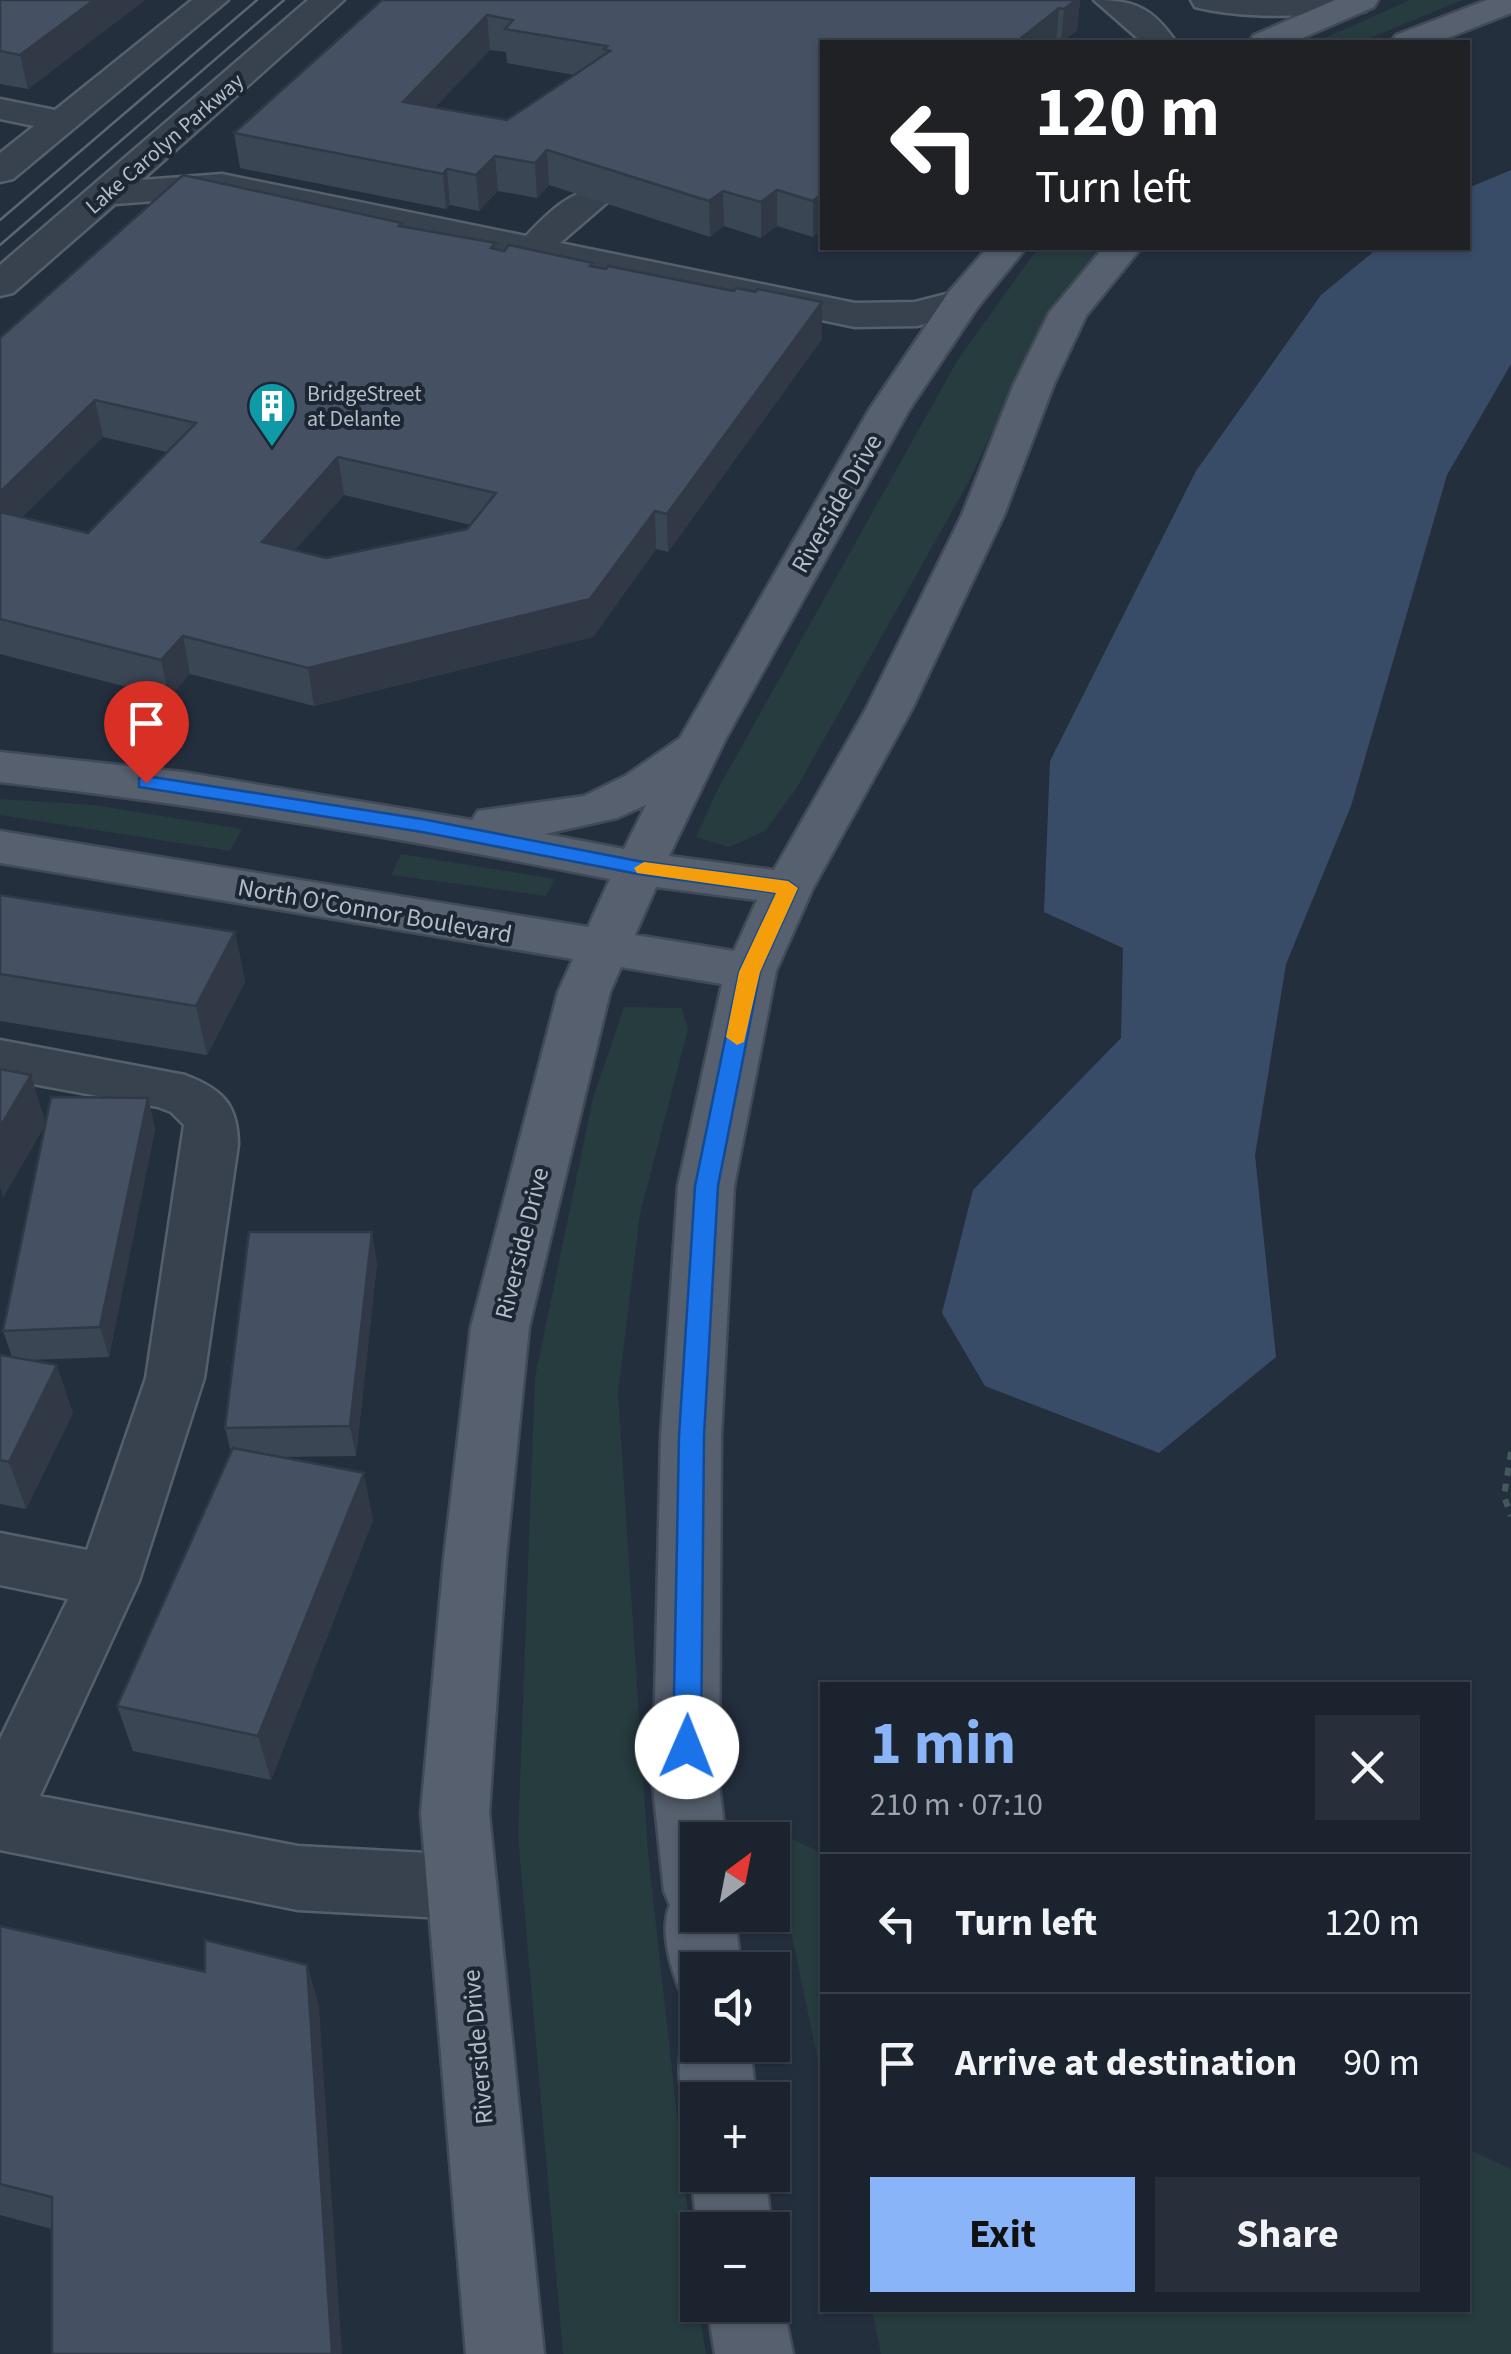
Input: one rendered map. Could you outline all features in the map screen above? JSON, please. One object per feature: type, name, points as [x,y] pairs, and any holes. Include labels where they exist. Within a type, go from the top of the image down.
[{"type":"main road","points":[[1271,40],[1358,2]]},
{"type":"main road","points":[[1413,40],[1511,2]]},
{"type":"main road","name":"Riverside Drive","points":[[505,2354],[455,1813],[475,1558],[500,1327],[584,992],[638,868],[703,738],[912,374],[962,300],[1005,250]]},
{"type":"main road","points":[[690,1822],[686,1786],[692,1417],[706,1186],[750,972],[788,888],[889,710],[983,514],[1034,384],[1068,313],[1121,250]]},
{"type":"main road","points":[[422,826],[551,818],[604,808],[650,785],[703,738]]},
{"type":"main road","points":[[0,767],[182,787],[422,826],[638,868],[788,888]]},
{"type":"main road","name":"North O'Connor Boulevard","points":[[0,847],[750,972]]},
{"type":"main road","points":[[748,2322],[754,2354]]},
{"type":"street","points":[[0,170],[212,0]]},
{"type":"street","name":"Lake Carolyn Parkway","points":[[5,307],[104,194],[328,0]]},
{"type":"street","points":[[1110,0],[1148,28],[1157,40]]},
{"type":"street","points":[[1207,0],[1263,6],[1358,2]]},
{"type":"street","points":[[0,109],[60,121]]},
{"type":"street","points":[[156,149],[222,185]]},
{"type":"street","points":[[104,194],[222,185],[855,314],[918,314],[962,300]]},
{"type":"street","points":[[534,250],[554,228],[593,199]]},
{"type":"street","points":[[687,318],[711,286]]},
{"type":"street","points":[[855,314],[903,346],[912,374]]},
{"type":"street","points":[[0,1059],[166,1088],[190,1098],[211,1119],[211,1145],[175,1378],[108,1581],[0,1810]]},
{"type":"street","points":[[0,1559],[108,1581]]},
{"type":"street","points":[[0,1820],[298,1878],[462,1887]]},
{"type":"path","points":[[1511,1452],[1504,1496],[1511,1516]]},
{"type":"green space","points":[[1410,0],[1463,0],[1365,40],[1320,40]]},
{"type":"green space","points":[[1037,250],[1098,250],[1024,364],[968,483],[796,789],[765,831],[729,847],[696,837],[719,787],[957,361]]},
{"type":"green space","points":[[0,799],[94,805],[242,829],[230,851],[0,815]]},
{"type":"green space","points":[[401,854],[555,879],[546,896],[391,875]]},
{"type":"green space","points":[[624,1007],[682,1008],[688,1029],[640,1214],[618,1393],[648,1853],[680,2142],[680,2192],[686,2192],[688,2212],[680,2212],[680,2322],[701,2322],[706,2354],[563,2354],[518,1836],[535,1377],[593,1098]]},
{"type":"green space","points":[[790,1838],[820,1852],[820,2070],[790,1926]]},
{"type":"green space","points":[[1470,2150],[1511,2169],[1511,2354],[881,2354],[872,2312],[1470,2312]]},
{"type":"water","points":[[1511,170],[1511,364],[1447,475],[1351,806],[1286,964],[1255,1155],[1276,1357],[1159,1453],[985,1386],[942,1313],[973,1190],[1121,1038],[1123,948],[1044,912],[1050,761],[1196,471],[1321,295],[1376,250],[1470,250],[1470,187]]},
{"type":"building","points":[[0,0],[94,0],[20,55],[0,51]]},
{"type":"building","points":[[382,0],[1076,0],[1064,9],[1059,8],[1019,40],[820,40],[820,196],[813,201],[777,190],[761,202],[723,191],[709,201],[547,150],[535,163],[495,156],[476,175],[447,169],[443,174],[234,133]],"holes":[[[487,15],[513,20],[505,29],[607,46],[604,49],[610,51],[507,120],[403,102]]]},
{"type":"building","points":[[183,175],[402,223],[399,226],[496,243],[491,248],[504,251],[509,245],[606,269],[608,266],[734,291],[758,289],[822,302],[667,514],[655,511],[590,599],[308,668],[183,636],[161,660],[0,619],[0,512],[88,533],[196,423],[95,400],[0,492],[0,338]],"holes":[[[338,457],[496,493],[467,529],[326,558],[262,542]]]},
{"type":"building","points":[[0,895],[235,932],[196,1006],[0,974]]},
{"type":"building","points":[[0,1069],[31,1075],[0,1127]]},
{"type":"building","points":[[51,1097],[148,1098],[100,1327],[3,1331]]},
{"type":"building","points":[[249,1232],[372,1232],[350,1426],[225,1428]]},
{"type":"building","points":[[0,1355],[57,1365],[9,1462],[0,1460]]},
{"type":"building","points":[[233,1448],[364,1473],[258,1736],[117,1706]]},
{"type":"building","points":[[0,1926],[205,1972],[205,1940],[307,1965],[332,2354],[52,2354],[52,2197],[0,2184]]},
{"type":"tram line","points":[[0,220],[257,0]]},
{"type":"tram line","points":[[0,245],[284,0]]},
{"type":"slow traffic","points":[[644,868],[788,888],[750,972],[737,1037]]},
{"type":"place","name":"BridgeStreet at Delante","points":[[272,448]]},
{"type":"route","points":[[146,783],[422,826],[638,868],[788,888],[750,972],[706,1186],[692,1436],[687,1747]]}]
